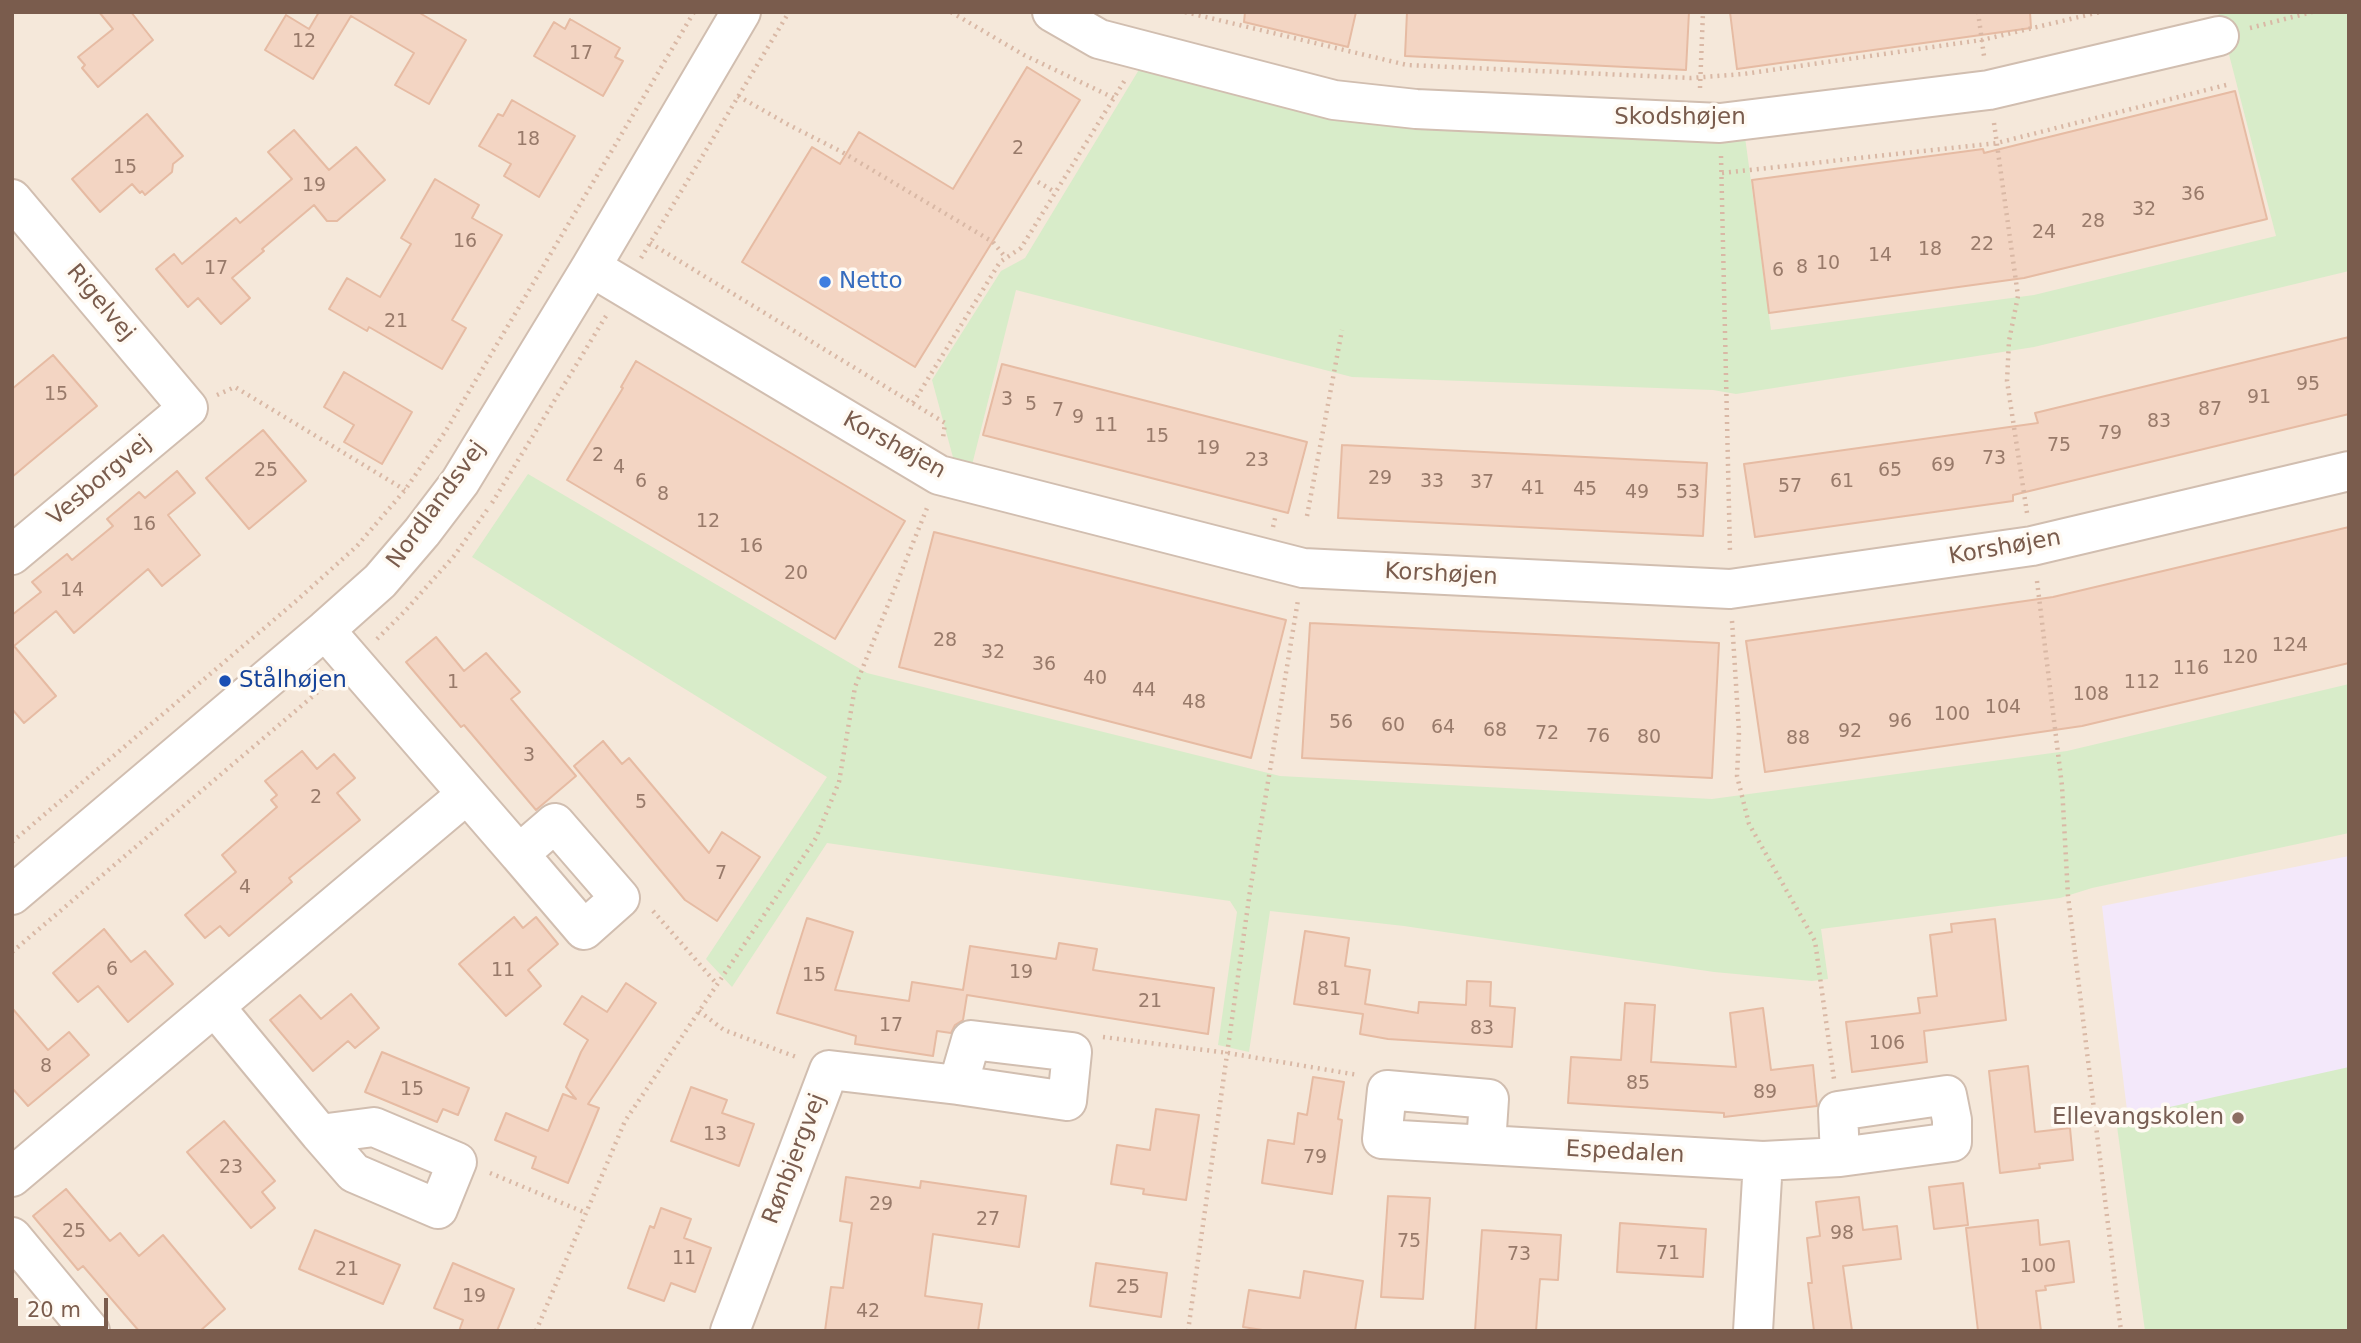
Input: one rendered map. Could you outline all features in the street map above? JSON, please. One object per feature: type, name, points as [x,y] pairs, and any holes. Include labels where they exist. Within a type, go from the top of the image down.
[{"type":"street","name":"Nordlandsvej","points":[[12,895],[380,581],[460,482],[591,267],[741,12]]},
{"type":"street","name":"Skodshøjen","points":[[1052,12],[1099,39],[1335,100],[1416,109],[1720,123],[1989,90],[2219,36]]},
{"type":"street","name":"Rigelvej","points":[[12,199],[188,408]]},
{"type":"street","name":"Korshøjen","points":[[591,267],[939,475],[1303,568],[1730,589],[2032,546],[2349,471]]},
{"type":"street","name":"Vesborgvej","points":[[12,555],[188,408]]},
{"type":"street","points":[[325,630],[519,854],[555,823],[620,898]]},
{"type":"street","points":[[12,1177],[467,794]]},
{"type":"street","points":[[215,1007],[320,1134],[354,1173],[438,1209],[457,1162],[374,1127],[320,1134]]},
{"type":"street","name":"Rønbjergvej","points":[[730,1331],[829,1070],[1067,1101],[1072,1052]]},
{"type":"street","name":"Espedalen","points":[[1387,1090],[1382,1139],[1763,1161],[1840,1157],[1952,1142],[1952,1120],[1947,1096],[1838,1111]]},
{"type":"street","points":[[1838,1111],[1840,1157]]},
{"type":"street","points":[[1753,1331],[1763,1161]]},
{"type":"street","points":[[12,1237],[90,1331]]},
{"type":"path","points":[[12,842],[295,602],[357,546],[405,490],[445,432],[694,12]]},
{"type":"path","points":[[951,12],[1024,55],[1114,98]]},
{"type":"path","points":[[1185,12],[1407,65],[1691,78],[1743,74],[1982,40],[2100,12]]},
{"type":"path","points":[[1700,76],[1703,12]]},
{"type":"path","points":[[1978,12],[1982,40]]},
{"type":"path","points":[[2219,36],[2312,12]]},
{"type":"path","points":[[913,403],[1000,262],[1021,248],[1143,51]]},
{"type":"path","points":[[1730,540],[1721,173],[1997,143],[2230,85]]},
{"type":"path","points":[[738,96],[842,152],[993,242],[1006,258]]},
{"type":"path","points":[[1997,143],[2018,296],[2009,341],[2007,381],[2032,546],[2063,786],[2068,896],[2121,1331]]},
{"type":"path","points":[[1038,182],[1055,192]]},
{"type":"path","points":[[536,1331],[625,1121],[817,838],[839,782],[855,687],[939,475],[945,423],[650,243]]},
{"type":"path","points":[[1307,516],[1342,330]]},
{"type":"path","points":[[188,408],[235,387],[405,490]]},
{"type":"path","points":[[1188,1331],[1250,891],[1303,568]]},
{"type":"path","points":[[1730,589],[1739,732],[1737,776],[1749,824],[1815,941],[1838,1111]]},
{"type":"path","points":[[620,898],[633,887],[717,984]]},
{"type":"path","points":[[699,1011],[724,1030],[829,1070]]},
{"type":"path","points":[[1072,1052],[1074,1033],[1228,1053],[1380,1078],[1387,1090]]},
{"type":"path","points":[[457,1162],[586,1213]]},
{"type":"shaded area","points":[[12,12],[2349,12],[2349,1331],[12,1331]]},
{"type":"shaded area","name":"Ellevangskolen","points":[[2349,856],[2349,1331],[2154,1331],[2102,906]]},
{"type":"green space","points":[[2218,12],[2349,12],[2349,271],[2034,347],[1736,394],[1713,390],[1352,377],[1016,290],[972,465],[954,461],[932,380],[1001,271],[1025,258],[1140,68],[1326,117],[1402,128],[1745,137],[1771,330],[2034,295],[2276,236]]},
{"type":"green space","points":[[528,474],[867,673],[1280,776],[1712,799],[2067,751],[2349,684],[2349,833],[2092,888],[2060,898],[1821,929],[1828,979],[1812,981],[1714,972],[1404,926],[1270,911],[1249,1052],[1218,1045],[1237,912],[1230,901],[827,843],[732,987],[706,959],[827,777],[472,557]]},
{"type":"green space","points":[[2349,1067],[2349,1331],[2145,1331],[2116,1119]]},
{"type":"building","points":[[99,12],[131,12],[153,40],[98,87],[82,68],[85,65],[78,57],[113,29]]},
{"type":"building","points":[[319,12],[418,12],[466,40],[429,104],[395,85],[414,53],[351,16],[313,79],[265,50],[286,15],[309,29]]},
{"type":"building","points":[[1245,12],[1356,12],[1348,47],[1244,22]]},
{"type":"building","points":[[1407,12],[1689,12],[1686,70],[1405,56]]},
{"type":"building","points":[[1730,12],[2030,12],[2031,28],[1737,69]]},
{"type":"building","points":[[570,19],[620,48],[615,57],[623,61],[603,96],[534,56],[554,22],[565,29]]},
{"type":"building","points":[[1027,67],[1080,100],[915,367],[742,262],[812,147],[840,164],[859,132],[953,189]]},
{"type":"building","points":[[2235,91],[2267,219],[2024,278],[1769,313],[1752,180],[1983,149],[1984,153]]},
{"type":"building","points":[[512,100],[575,136],[539,197],[504,176],[511,164],[479,146],[498,114],[503,116]]},
{"type":"building","points":[[147,114],[183,156],[173,164],[172,172],[145,195],[132,184],[100,212],[72,179]]},
{"type":"building","points":[[294,130],[329,170],[356,147],[385,180],[337,221],[327,221],[314,205],[262,249],[264,251],[232,278],[250,298],[221,324],[198,298],[188,307],[156,269],[174,254],[182,264],[236,218],[240,223],[292,179],[268,152]]},
{"type":"building","points":[[435,179],[479,205],[472,218],[502,235],[452,320],[466,328],[442,369],[369,327],[367,331],[329,309],[347,278],[380,297],[411,244],[401,238]]},
{"type":"building","points":[[2349,337],[2349,414],[2013,495],[2013,501],[1755,537],[1744,464],[2038,423],[2035,413]]},
{"type":"building","points":[[53,355],[97,406],[12,477],[12,389]]},
{"type":"building","points":[[636,361],[905,521],[835,639],[567,480],[623,388],[621,387]]},
{"type":"building","points":[[1002,364],[1307,442],[1288,513],[983,435]]},
{"type":"building","points":[[344,372],[412,412],[382,464],[344,442],[354,425],[324,407]]},
{"type":"building","points":[[263,430],[306,481],[249,529],[206,478]]},
{"type":"building","points":[[1342,445],[1707,463],[1703,536],[1338,518]]},
{"type":"building","points":[[177,471],[195,493],[168,515],[200,555],[162,586],[148,569],[74,633],[56,611],[14,646],[56,696],[24,723],[12,709],[12,615],[41,592],[32,582],[67,554],[72,560],[113,526],[107,519],[139,492],[145,498]]},
{"type":"building","points":[[2349,527],[2349,663],[2082,726],[1765,772],[1746,641],[2053,597]]},
{"type":"building","points":[[934,532],[1286,620],[1251,758],[899,667]]},
{"type":"building","points":[[1310,623],[1719,643],[1712,778],[1302,758]]},
{"type":"building","points":[[436,637],[464,671],[486,653],[520,692],[511,699],[576,776],[536,810],[406,662]]},
{"type":"building","points":[[603,741],[622,764],[629,758],[709,853],[722,832],[760,857],[717,921],[685,900],[574,766]]},
{"type":"building","points":[[302,751],[317,769],[334,754],[355,778],[337,793],[360,820],[289,878],[292,882],[229,936],[220,926],[205,938],[185,915],[236,872],[222,855],[277,807],[271,800],[277,795],[265,781]]},
{"type":"building","points":[[514,917],[523,928],[536,917],[558,944],[528,970],[541,986],[506,1016],[459,964]]},
{"type":"building","points":[[807,918],[853,932],[835,990],[909,1001],[912,982],[963,990],[970,946],[1056,959],[1059,943],[1097,949],[1093,970],[1214,988],[1208,1034],[967,995],[963,1020],[955,1025],[951,1033],[937,1031],[933,1056],[855,1044],[856,1036],[777,1013]]},
{"type":"building","points":[[1995,919],[2006,1020],[1924,1031],[1927,1062],[1852,1072],[1846,1022],[1920,1013],[1918,998],[1937,996],[1930,935],[1952,932],[1951,924]]},
{"type":"building","points":[[104,929],[131,962],[145,951],[173,984],[128,1022],[98,986],[78,1002],[53,973]]},
{"type":"building","points":[[1305,931],[1349,938],[1345,966],[1370,970],[1365,1004],[1418,1013],[1419,1002],[1466,1005],[1467,981],[1491,982],[1490,1006],[1515,1008],[1512,1047],[1388,1039],[1360,1034],[1363,1014],[1294,1004]]},
{"type":"building","points":[[626,983],[656,1003],[588,1104],[599,1108],[568,1183],[532,1168],[536,1157],[495,1140],[506,1113],[548,1131],[563,1094],[576,1099],[566,1087],[588,1040],[564,1024],[582,996],[607,1012]]},
{"type":"building","points":[[351,994],[379,1028],[355,1048],[348,1041],[313,1071],[270,1020],[300,995],[321,1019]]},
{"type":"building","points":[[1625,1003],[1655,1005],[1651,1062],[1736,1067],[1730,1013],[1763,1008],[1771,1070],[1813,1065],[1817,1106],[1724,1117],[1724,1113],[1568,1103],[1571,1057],[1621,1060]]},
{"type":"building","points":[[12,1008],[48,1050],[69,1032],[89,1055],[28,1106],[12,1088]]},
{"type":"building","points":[[382,1052],[469,1088],[458,1115],[443,1109],[437,1122],[365,1092]]},
{"type":"building","points":[[2028,1066],[2035,1132],[2070,1128],[2073,1160],[2000,1173],[1989,1071]]},
{"type":"building","points":[[1313,1077],[1344,1082],[1332,1194],[1262,1183],[1268,1140],[1294,1144],[1298,1113],[1307,1115]]},
{"type":"building","points":[[691,1087],[727,1100],[722,1113],[754,1124],[739,1166],[671,1141]]},
{"type":"building","points":[[1156,1109],[1199,1115],[1186,1200],[1143,1194],[1144,1189],[1111,1184],[1117,1145],[1150,1150]]},
{"type":"building","points":[[224,1121],[275,1181],[262,1192],[275,1208],[251,1228],[187,1152]]},
{"type":"building","points":[[846,1177],[920,1188],[921,1181],[1026,1196],[1019,1247],[933,1234],[925,1296],[982,1304],[978,1331],[825,1331],[831,1287],[843,1288],[852,1223],[840,1221]]},
{"type":"building","points":[[1963,1183],[1968,1225],[1934,1229],[1929,1187]]},
{"type":"building","points":[[66,1189],[110,1241],[120,1233],[139,1256],[163,1235],[225,1309],[200,1331],[139,1331],[83,1266],[78,1270],[33,1216]]},
{"type":"building","points":[[1388,1196],[1430,1198],[1423,1299],[1381,1297]]},
{"type":"building","points":[[1859,1197],[1863,1230],[1897,1226],[1901,1259],[1843,1266],[1852,1331],[1814,1331],[1808,1283],[1812,1283],[1807,1238],[1820,1236],[1816,1202]]},
{"type":"building","points":[[661,1208],[691,1219],[684,1238],[711,1248],[695,1292],[671,1283],[664,1301],[628,1288],[650,1226],[654,1228]]},
{"type":"building","points":[[2038,1220],[2040,1245],[2069,1241],[2074,1282],[2045,1286],[2046,1290],[2036,1291],[2041,1331],[1978,1331],[1966,1228]]},
{"type":"building","points":[[1620,1223],[1706,1229],[1703,1277],[1617,1272]]},
{"type":"building","points":[[315,1230],[400,1265],[383,1304],[299,1269]]},
{"type":"building","points":[[1482,1230],[1561,1235],[1558,1280],[1540,1279],[1536,1331],[1475,1331]]},
{"type":"building","points":[[453,1263],[514,1289],[497,1331],[459,1331],[463,1320],[434,1308]]},
{"type":"building","points":[[1096,1263],[1167,1273],[1161,1317],[1090,1306]]},
{"type":"building","points":[[1304,1271],[1363,1281],[1355,1331],[1269,1331],[1243,1327],[1249,1290],[1300,1298]]},
{"type":"place","name":"Netto","points":[[825,282]]},
{"type":"place","name":"Stålhøjen","points":[[225,681]]},
{"type":"place","name":"Ellevangskolen","points":[[2238,1118]]}]
